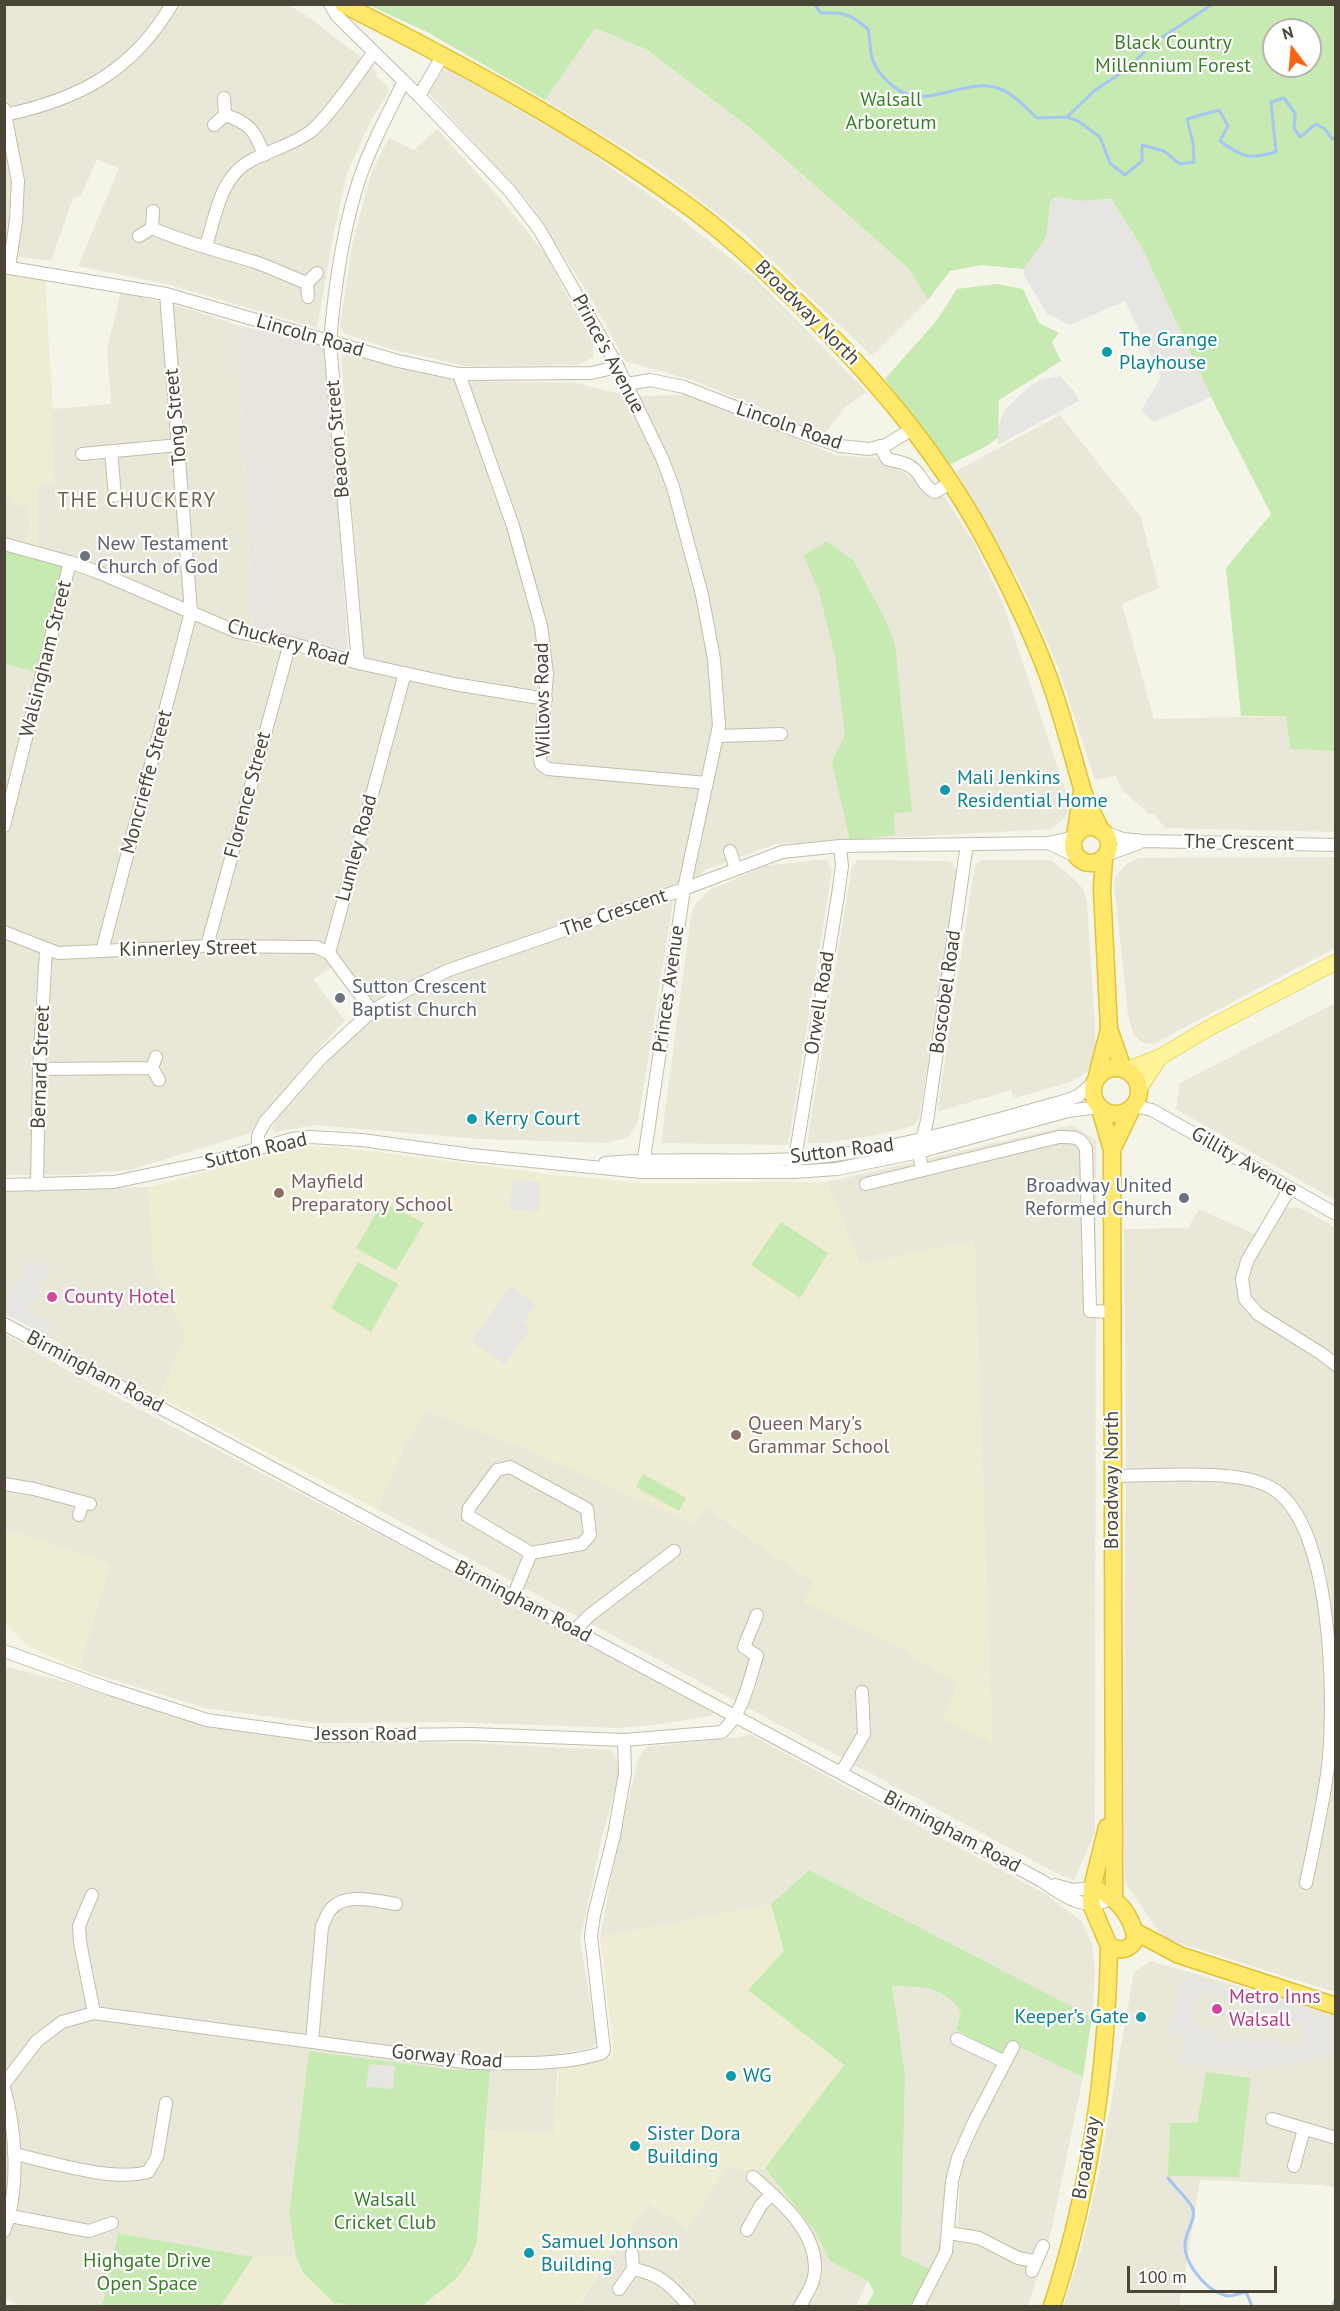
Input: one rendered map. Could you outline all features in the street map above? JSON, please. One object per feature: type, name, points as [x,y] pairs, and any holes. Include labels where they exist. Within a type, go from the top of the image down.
[{"type":"highway","name":"Broadway North","points":[[343,4],[442,55],[585,138],[682,202],[753,259],[825,328],[872,378],[914,428],[984,537],[1044,666],[1082,791],[1102,831]]},
{"type":"highway","name":"Broadway North","points":[[1075,837],[1082,791]]},
{"type":"highway","points":[[1102,889],[1073,847],[1075,837],[1087,828],[1102,831],[1108,840],[1102,889],[1109,1029],[1124,1069],[1135,1078],[1136,1099],[1122,1114],[1111,1114],[1099,1108],[1092,1092],[1109,1029]]},
{"type":"highway","points":[[1082,860],[1093,863],[1105,856]]},
{"type":"highway","points":[[1095,1079],[1111,1068],[1124,1069]]},
{"type":"highway","name":"Broadway North","points":[[1112,1150],[1136,1099]]},
{"type":"highway","name":"Broadway North","points":[[1099,1108],[1112,1150],[1114,1897]]},
{"type":"highway","name":"Broadway North","points":[[1091,1896],[1112,1809]]},
{"type":"highway","points":[[1091,1896],[1114,1897],[1128,1917],[1123,1940]]},
{"type":"highway","points":[[1091,1896],[1123,1940],[1179,1955],[1335,2006]]},
{"type":"highway","name":"Broadway","points":[[1052,2307],[1070,2252],[1091,2144],[1103,2064],[1108,2006],[1123,1940]]},
{"type":"main road","points":[[1124,1069],[1160,1057],[1209,1028],[1335,962]]},
{"type":"main road","points":[[1136,1099],[1160,1057]]},
{"type":"street","points":[[7,267],[16,221],[18,181],[5,113],[46,105],[73,96],[108,75],[148,38],[171,4]]},
{"type":"street","name":"Prince's Avenue","points":[[330,4],[337,16],[419,96],[523,207],[539,229],[627,384],[673,487],[702,595],[714,659],[719,726],[707,783]]},
{"type":"street","points":[[206,246],[229,178],[239,167],[294,142],[312,130],[373,53]]},
{"type":"street","points":[[419,96],[442,55]]},
{"type":"street","name":"Beacon Street","points":[[358,663],[330,343],[334,291],[355,192],[376,137],[404,83]]},
{"type":"street","points":[[224,98],[225,115]]},
{"type":"street","points":[[225,115],[248,125],[258,138],[264,155]]},
{"type":"street","points":[[214,125],[225,115]]},
{"type":"street","points":[[152,228],[153,211]]},
{"type":"street","points":[[152,228],[184,242],[206,246],[261,264],[308,283]]},
{"type":"street","points":[[139,236],[152,228]]},
{"type":"street","name":"Lincoln Road","points":[[7,267],[166,294],[330,343],[459,374],[591,373],[618,368]]},
{"type":"street","points":[[308,297],[308,283],[317,273]]},
{"type":"street","name":"Tong Street","points":[[166,294],[191,612]]},
{"type":"street","name":"Willows Road","points":[[459,374],[513,526],[541,626],[547,674],[541,765],[548,769],[707,783]]},
{"type":"street","name":"Lincoln Road","points":[[627,384],[650,380],[684,387],[828,442],[869,449],[886,445],[914,428]]},
{"type":"street","points":[[82,454],[179,445]]},
{"type":"street","points":[[880,446],[887,459],[897,460],[915,469],[928,489],[936,492],[951,483]]},
{"type":"street","points":[[111,451],[115,496]]},
{"type":"street","name":"Chuckery Road","points":[[4,544],[70,562],[131,585],[237,632],[358,663],[454,684],[546,699]]},
{"type":"street","name":"Walsingham Street","points":[[4,826],[70,562]]},
{"type":"street","name":"Moncrieffe Street","points":[[102,951],[191,612]]},
{"type":"street","name":"Florence Street","points":[[207,946],[290,644]]},
{"type":"street","name":"Lumley Road","points":[[328,953],[405,673]]},
{"type":"street","points":[[718,736],[781,734]]},
{"type":"street","name":"Princes Avenue","points":[[643,1166],[684,889],[707,783]]},
{"type":"street","name":"The Crescent","points":[[1102,831],[1123,839],[1143,841],[1335,845]]},
{"type":"street","name":"The Crescent","points":[[258,1149],[258,1135],[278,1107],[321,1058],[372,1011],[409,989],[449,970],[684,889],[782,852],[840,846],[1048,843],[1075,837]]},
{"type":"street","name":"The Crescent","points":[[1105,856],[1143,841]]},
{"type":"street","name":"The Crescent","points":[[1048,843],[1082,860]]},
{"type":"street","name":"Boscobel Road","points":[[919,1152],[927,1121],[967,844]]},
{"type":"street","name":"Orwell Road","points":[[793,1172],[838,895],[842,866],[840,846]]},
{"type":"street","points":[[730,851],[736,870]]},
{"type":"street","name":"Kinnerley Street","points":[[4,932],[58,953],[207,946],[316,947],[328,953]]},
{"type":"street","name":"Bernard Street","points":[[37,1185],[39,1069],[46,950]]},
{"type":"street","points":[[328,953],[372,1011]]},
{"type":"street","points":[[39,1069],[154,1063],[159,1080]]},
{"type":"street","name":"Sutton Road","points":[[643,1166],[795,1159],[882,1148],[1064,1101],[1078,1095],[1095,1079]]},
{"type":"street","name":"Gillity Avenue","points":[[1136,1099],[1335,1214]]},
{"type":"street","name":"Sutton Road","points":[[4,1185],[114,1182],[214,1161],[292,1139],[328,1137],[471,1155],[580,1165],[793,1172],[837,1169],[919,1152],[1068,1111],[1099,1108]]},
{"type":"street","points":[[867,1184],[1059,1137],[1075,1137],[1082,1140],[1086,1149],[1090,1311],[1112,1312]]},
{"type":"street","points":[[919,1152],[922,1170]]},
{"type":"street","points":[[1290,1188],[1247,1261],[1242,1279],[1245,1299],[1258,1314],[1322,1354],[1335,1365]]},
{"type":"street","name":"Birmingham Road","points":[[4,1324],[1042,1881],[1091,1896]]},
{"type":"street","points":[[510,1467],[587,1509],[590,1535],[582,1544],[531,1553],[468,1516],[469,1508],[496,1470],[501,1468],[510,1467]]},
{"type":"street","points":[[1113,1476],[1220,1476],[1256,1481],[1270,1487],[1291,1503],[1307,1535],[1321,1586],[1330,1656],[1330,1697],[1328,1767],[1306,1883]]},
{"type":"street","points":[[4,1484],[33,1489],[84,1507]]},
{"type":"street","points":[[575,1630],[590,1615],[674,1551]]},
{"type":"street","points":[[513,1597],[531,1553]]},
{"type":"street","points":[[736,1716],[747,1692],[757,1656],[744,1647],[757,1615]]},
{"type":"street","name":"Jesson Road","points":[[5,1649],[107,1688],[207,1720],[323,1736],[471,1734],[624,1740],[722,1732],[736,1716]]},
{"type":"street","points":[[841,1773],[864,1734],[862,1692]]},
{"type":"street","name":"Gorway Road","points":[[4,2086],[37,2041],[62,2022],[94,2013],[471,2063],[553,2061],[602,2053],[603,2039],[591,1936],[614,1835],[625,1773],[624,1740]]},
{"type":"street","points":[[92,1895],[79,1926],[94,2013]]},
{"type":"street","points":[[312,2042],[322,1926],[330,1909],[339,1902],[350,1899],[381,1908],[396,1904]]},
{"type":"street","points":[[957,2038],[1005,2062]]},
{"type":"street","points":[[918,2307],[946,2252],[951,2190],[958,2158],[1013,2047]]},
{"type":"street","points":[[4,2086],[14,2154],[14,2185],[10,2216],[4,2231]]},
{"type":"street","points":[[14,2154],[115,2175],[134,2176],[148,2172],[157,2157],[166,2104]]},
{"type":"street","points":[[1272,2119],[1335,2138]]},
{"type":"street","points":[[1294,2166],[1304,2129]]},
{"type":"street","points":[[753,2177],[798,2222],[811,2249],[815,2268],[814,2279],[800,2307]]},
{"type":"street","points":[[747,2230],[761,2205],[772,2194]]},
{"type":"street","points":[[10,2216],[89,2230],[112,2223]]},
{"type":"street","points":[[949,2233],[979,2238],[1033,2266],[1043,2246]]},
{"type":"street","points":[[619,2289],[633,2269],[632,2254]]},
{"type":"street","points":[[633,2269],[648,2272],[664,2280],[689,2307]]},
{"type":"shaded area","points":[[5,5],[288,5],[303,13],[358,55],[378,74],[376,76],[389,88],[388,93],[370,122],[347,173],[317,328],[167,284],[78,266],[119,168],[97,159],[81,196],[74,198],[70,206],[51,261],[5,255]]},
{"type":"shaded area","points":[[595,27],[646,49],[750,128],[908,268],[928,300],[872,356],[743,233],[652,165],[545,100]]},
{"type":"shaded area","points":[[445,67],[579,145],[669,209],[757,280],[867,392],[844,408],[825,434],[692,380],[625,361],[591,298],[528,201],[429,93]]},
{"type":"shaded area","points":[[437,129],[509,209],[546,255],[573,307],[593,339],[593,357],[578,365],[465,366],[391,349],[345,334],[340,326],[352,245],[372,171],[389,138],[414,150]]},
{"type":"shaded area","points":[[1056,197],[1081,201],[1111,199],[1141,246],[1211,397],[1154,422],[1141,411],[1161,377],[1125,301],[1070,325],[1047,314],[1024,275],[1024,269],[1047,236],[1050,202]]},
{"type":"shaded area","points":[[4,274],[45,279],[53,409],[51,428],[54,483],[38,484],[38,547],[26,547],[30,529],[29,505],[13,506],[7,496],[4,469]]},
{"type":"shaded area","points":[[121,292],[189,309],[237,325],[253,630],[233,626],[126,576],[38,547],[38,484],[54,483],[51,428],[53,409],[111,404],[107,349]]},
{"type":"shaded area","points":[[237,325],[327,347],[348,652],[253,630]]},
{"type":"shaded area","points":[[341,354],[365,357],[394,367],[474,381],[576,383],[628,396],[690,395],[835,455],[883,459],[931,492],[943,495],[974,543],[1003,604],[1067,795],[1069,807],[1065,818],[1051,829],[776,844],[705,870],[673,902],[638,1122],[628,1137],[608,1143],[479,1139],[315,1125],[275,1132],[272,1128],[278,1116],[336,1050],[383,1011],[434,983],[428,972],[377,1002],[372,1002],[343,961],[313,979],[345,1021],[248,1134],[130,1170],[66,1175],[5,1175],[4,664],[46,674],[72,565],[78,573],[101,579],[252,644],[364,670]]},
{"type":"shaded area","points":[[1060,376],[1074,391],[1079,401],[998,445],[998,428],[1004,411],[1024,391],[1041,379]]},
{"type":"shaded area","points":[[1060,415],[1141,517],[1159,588],[1122,604],[1154,719],[1286,716],[1290,749],[1335,751],[1335,832],[1165,828],[1154,814],[1149,814],[1122,790],[1116,776],[1095,780],[1058,666],[1024,590],[956,471]]},
{"type":"shaded area","points":[[4,469],[7,496],[29,505],[30,529],[26,547],[5,541]]},
{"type":"shaded area","points":[[1335,857],[1335,948],[1153,1044],[1143,1043],[1133,1034],[1128,1015],[1114,882],[1118,873],[1127,864],[1137,858]]},
{"type":"shaded area","points":[[827,859],[832,871],[788,1145],[661,1143],[691,915],[696,903],[710,890],[765,866]]},
{"type":"shaded area","points":[[858,860],[950,861],[958,872],[919,1119],[913,1126],[877,1135],[828,1143],[807,1143],[852,866]]},
{"type":"shaded area","points":[[982,860],[1051,860],[1084,890],[1087,904],[1096,1045],[1090,1070],[1071,1082],[1014,1098],[1011,1090],[937,1112],[975,865]]},
{"type":"shaded area","points":[[1335,1003],[1335,1200],[1176,1109],[1180,1083]]},
{"type":"shaded area","points":[[1072,1125],[1096,1140],[1095,1832],[1074,1880],[1060,1875],[377,1509],[404,1447],[425,1410],[524,1448],[706,1507],[814,1582],[804,1602],[895,1645],[958,1684],[992,1743],[974,1241],[860,1264],[827,1182]]},
{"type":"shaded area","name":"Queen Mary's Grammar School","points":[[301,1146],[337,1147],[557,1175],[644,1183],[827,1182],[860,1264],[974,1241],[992,1744],[943,1719],[957,1684],[895,1645],[803,1602],[814,1582],[707,1507],[692,1524],[524,1448],[426,1410],[404,1447],[377,1509],[159,1397],[186,1337],[154,1268],[149,1187]]},
{"type":"shaded area","points":[[512,1180],[540,1182],[539,1211],[510,1210]]},
{"type":"shaded area","points":[[149,1187],[154,1268],[186,1337],[159,1397],[102,1368],[5,1312],[5,1189]]},
{"type":"shaded area","points":[[1287,1207],[1300,1208],[1335,1227],[1335,1992],[1163,1938],[1126,1884],[1123,1840],[1126,1437],[1124,1229],[1188,1228],[1199,1209],[1266,1239]]},
{"type":"shaded area","points":[[29,1259],[50,1270],[28,1311],[54,1325],[48,1336],[5,1314],[5,1306]]},
{"type":"shaded area","points":[[510,1286],[536,1305],[523,1323],[530,1329],[505,1364],[472,1342]]},
{"type":"shaded area","points":[[5,1334],[95,1386],[487,1591],[713,1713],[711,1716],[655,1725],[619,1728],[453,1722],[318,1723],[205,1708],[79,1669],[110,1563],[5,1529]]},
{"type":"shaded area","points":[[5,1529],[111,1563],[79,1669],[27,1646],[5,1622]]},
{"type":"shaded area","points":[[4,1666],[65,1682],[200,1724],[323,1742],[468,1743],[611,1750],[619,1764],[618,1779],[602,1837],[580,1941],[597,2041],[593,2047],[558,2054],[554,2134],[486,2130],[490,2070],[454,2070],[309,2051],[289,2214],[296,2257],[253,2257],[118,2233],[102,2306],[19,2306],[5,2298]]},
{"type":"shaded area","points":[[749,1734],[1047,1895],[1081,1921],[1092,1944],[1095,1970],[1092,2017],[809,1870],[771,1904],[600,1937],[619,1837],[642,1752],[647,1747],[740,1737]]},
{"type":"shaded area","points":[[771,1904],[784,1951],[748,1990],[844,2065],[765,2168],[746,2171],[727,2166],[687,2229],[648,2204],[580,2302],[586,2306],[422,2306],[442,2291],[470,2260],[477,2241],[486,2130],[554,2134],[559,2066],[611,2058],[614,2053],[600,1937]]},
{"type":"shaded area","points":[[1151,1961],[1335,2014],[1335,2188],[1321,2185],[1200,2180],[1179,2306],[1063,2306],[1081,2251],[1098,2177],[1134,1972]]},
{"type":"shaded area","points":[[1184,1974],[1335,2018],[1335,2053],[1255,2071],[1180,2064],[1185,2036],[1167,2032]],"holes":[[[1200,1990],[1306,2023],[1298,2049],[1259,2037],[1257,2044],[1233,2037],[1229,2042],[1223,2043],[1217,2038],[1217,2032],[1190,2024]]]},
{"type":"shaded area","points":[[892,1986],[924,1987],[952,1998],[961,2012],[956,2030],[1001,2053],[1009,2043],[1083,2077],[1051,2232],[1028,2306],[925,2306],[957,2239],[960,2179],[948,2179],[944,2242],[930,2269],[901,2255],[905,2072]]},
{"type":"shaded area","points":[[369,2064],[395,2066],[393,2089],[366,2087]]},
{"type":"shaded area","points":[[727,2166],[746,2171],[765,2168],[814,2230],[830,2261],[868,2281],[856,2306],[586,2306],[580,2303],[648,2203],[687,2229]]},
{"type":"shaded area","points":[[253,2257],[296,2257],[304,2274],[334,2303],[359,2306],[221,2306]]},
{"type":"green space","points":[[369,5],[1335,5],[1335,751],[1290,749],[1286,716],[1241,716],[1226,568],[1271,514],[1211,397],[1141,246],[1111,199],[1081,201],[1055,197],[1050,202],[1047,236],[1024,269],[981,265],[950,271],[928,300],[908,268],[750,128],[646,49],[595,28],[545,100],[427,32]]},
{"type":"green space","points":[[997,284],[1023,289],[1039,323],[1059,333],[1052,342],[1061,361],[999,400],[998,438],[949,465],[885,379],[937,320],[957,289]]},
{"type":"green space","points":[[826,541],[853,560],[884,617],[895,644],[912,812],[894,813],[895,835],[850,840],[832,762],[845,735],[835,656],[819,592],[804,556]]},
{"type":"green space","points":[[4,549],[67,564],[40,673],[5,664]]},
{"type":"green space","points":[[383,1202],[424,1223],[396,1270],[356,1248]]},
{"type":"green space","points":[[781,1222],[828,1253],[800,1298],[751,1265]]},
{"type":"green space","points":[[358,1262],[398,1284],[371,1332],[331,1308]]},
{"type":"green space","points":[[643,1474],[686,1498],[679,1511],[636,1487]]},
{"type":"green space","points":[[809,1870],[1092,2017],[1083,2077],[1010,2043],[1001,2053],[956,2030],[961,2012],[954,2003],[940,1993],[923,1988],[892,1986],[905,2072],[901,2255],[930,2269],[911,2306],[866,2306],[874,2292],[868,2281],[830,2261],[814,2230],[765,2168],[844,2065],[748,1990],[784,1951],[771,1904]]},
{"type":"green space","name":"Walsall Cricket Club","points":[[309,2051],[454,2070],[490,2070],[477,2241],[470,2260],[456,2279],[422,2306],[359,2306],[334,2303],[304,2274],[296,2257],[289,2214]]},
{"type":"green space","points":[[1206,2072],[1251,2078],[1239,2177],[1168,2176],[1170,2123],[1197,2123]]},
{"type":"green space","name":"Highgate Drive Open Space","points":[[118,2233],[253,2257],[221,2306],[102,2306]]},
{"type":"waterway","points":[[814,4],[821,13],[846,15],[868,29],[871,55],[875,64],[887,81],[905,94],[931,96],[986,86],[1000,89],[1015,98],[1037,118],[1067,117],[1078,121],[1100,137],[1110,163],[1125,175],[1142,161],[1142,145],[1164,151],[1180,164],[1194,162],[1193,143],[1187,119],[1219,110],[1228,126],[1220,141],[1246,156],[1276,152],[1271,102],[1284,98],[1295,113],[1294,128],[1300,137],[1316,124],[1325,129],[1332,139],[1336,138]]},
{"type":"waterway","points":[[1068,116],[1094,91],[1124,71],[1158,40],[1213,4]]},
{"type":"waterway","points":[[1168,2178],[1192,2207],[1193,2219],[1185,2246],[1195,2272],[1216,2292],[1227,2296],[1246,2292],[1252,2306]]},
{"type":"waterway","points":[[1333,2306],[1336,2297]]},
{"type":"place","name":"The Grange Playhouse","points":[[1107,352]]},
{"type":"place","name":"New Testament Church of God","points":[[85,556]]},
{"type":"place","name":"Mali Jenkins Residential Home","points":[[945,790]]},
{"type":"place","name":"Sutton Crescent Baptist Church","points":[[340,998]]},
{"type":"place","name":"Kerry Court","points":[[472,1119]]},
{"type":"place","name":"Mayfield Preparatory School","points":[[279,1193]]},
{"type":"place","name":"Broadway United Reformed Church","points":[[1184,1198]]},
{"type":"place","name":"County Hotel","points":[[52,1297]]},
{"type":"place","name":"Queen Mary's Grammar School","points":[[736,1435]]},
{"type":"place","name":"Metro Inns Walsall","points":[[1217,2009]]},
{"type":"place","name":"Keeper’s Gate","points":[[1141,2017]]},
{"type":"place","name":"WG","points":[[731,2076]]},
{"type":"place","name":"Sister Dora Building","points":[[635,2146]]},
{"type":"place","name":"Samuel Johnson Building","points":[[529,2253]]},
{"type":"district","name":"THE CHUCKERY","points":[[137,501]]},
{"type":"park label","name":"Black Country Millennium Forest","points":[[1173,54]]},
{"type":"park label","name":"Walsall Arboretum","points":[[891,112]]}]
